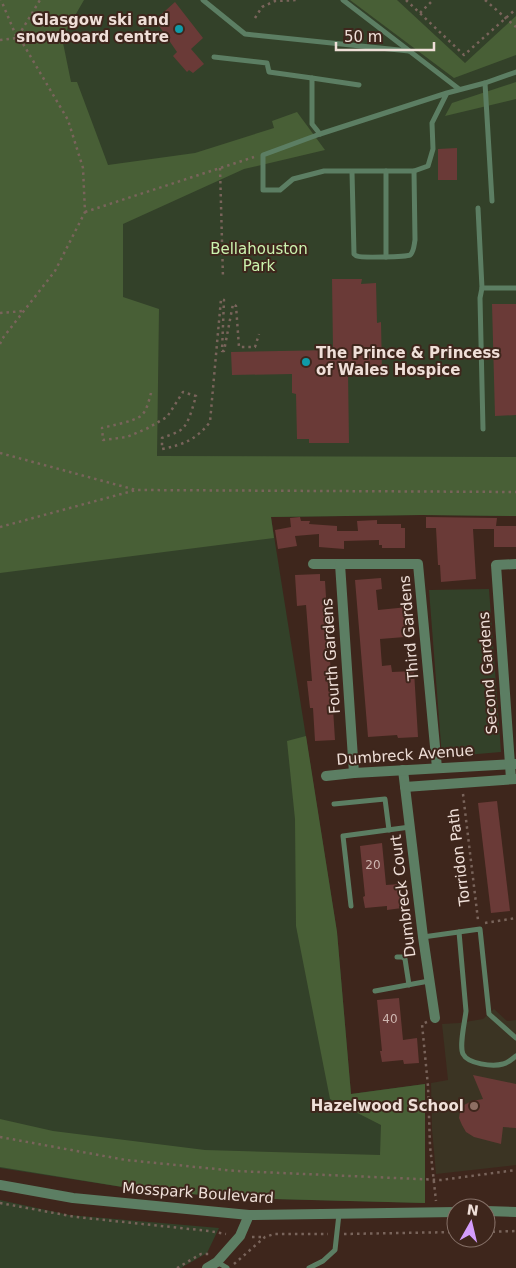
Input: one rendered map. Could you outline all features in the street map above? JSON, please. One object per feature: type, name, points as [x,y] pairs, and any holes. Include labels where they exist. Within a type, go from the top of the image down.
[{"type":"street","points":[[313,564],[340,564]]},
{"type":"street","name":"Third Gardens","points":[[340,564],[418,564],[437,768]]},
{"type":"street","name":"Fourth Gardens","points":[[340,564],[354,773]]},
{"type":"street","name":"Second Gardens","points":[[513,779],[496,565],[516,564]]},
{"type":"street","name":"Dumbreck Avenue","points":[[326,776],[513,764]]},
{"type":"street","name":"Dumbreck Court","points":[[403,770],[422,937],[435,1018]]},
{"type":"street","name":"Dumbreck Avenue","points":[[406,786],[513,779]]},
{"type":"street","name":"Mosspark Boulevard","points":[[0,1185],[73,1198],[249,1215],[446,1212]]},
{"type":"street","points":[[496,1211],[516,1212]]},
{"type":"street","points":[[207,1268],[217,1262],[240,1236],[249,1215]]},
{"type":"lane","points":[[203,0],[245,34],[409,51]]},
{"type":"lane","points":[[343,0],[459,89]]},
{"type":"lane","points":[[214,57],[268,63],[269,72],[359,85]]},
{"type":"lane","points":[[447,93],[432,123],[433,149],[428,166],[414,171],[324,171],[293,179],[280,190],[263,190],[263,154],[320,134],[459,89],[485,83],[516,72]]},
{"type":"lane","points":[[312,78],[312,124],[320,134]]},
{"type":"lane","points":[[485,83],[492,201]]},
{"type":"lane","points":[[386,171],[386,257]]},
{"type":"lane","points":[[352,172],[354,254],[358,257],[405,257],[410,255],[414,249],[415,240],[414,171]]},
{"type":"lane","points":[[478,208],[482,288],[480,298],[483,429]]},
{"type":"lane","points":[[482,288],[516,288]]},
{"type":"lane","points":[[334,804],[384,799],[389,830]]},
{"type":"lane","points":[[351,906],[343,836],[410,827]]},
{"type":"lane","points":[[422,937],[459,932],[479,926],[489,1014],[516,1038]]},
{"type":"lane","points":[[459,932],[466,1011],[461,1045],[463,1054],[470,1060],[491,1065],[503,1064],[516,1056]]},
{"type":"lane","points":[[398,957],[405,959],[409,985]]},
{"type":"lane","points":[[375,991],[429,981]]},
{"type":"lane","points":[[309,1268],[323,1261],[335,1250],[339,1214]]},
{"type":"lane","points":[[217,1262],[226,1268]]},
{"type":"path","points":[[1,0],[18,38],[68,120],[83,168],[84,212],[55,271],[1,341]]},
{"type":"path","points":[[18,38],[40,0]]},
{"type":"path","points":[[255,18],[262,7],[275,2],[298,0]]},
{"type":"path","points":[[406,0],[464,55],[516,9]]},
{"type":"path","points":[[420,13],[434,0]]},
{"type":"path","points":[[485,0],[516,27]]},
{"type":"path","points":[[0,40],[18,38]]},
{"type":"path","points":[[84,212],[263,154]]},
{"type":"path","points":[[220,168],[223,278]]},
{"type":"path","points":[[152,393],[142,415],[129,421],[102,428],[103,440],[127,437],[167,417],[183,392],[196,396],[189,417],[184,428],[162,438],[162,449],[193,439],[210,422],[221,299],[224,300],[222,351],[224,351],[233,304],[236,306],[239,347],[255,347],[259,334]]},
{"type":"path","points":[[0,313],[24,311]]},
{"type":"path","points":[[0,453],[136,490],[516,492]]},
{"type":"path","points":[[0,526],[136,490]]},
{"type":"path","name":"Torridon Path","points":[[462,782],[479,926]]},
{"type":"path","points":[[479,926],[516,918]]},
{"type":"path","points":[[435,1018],[422,1024],[428,1086],[430,1146],[437,1212]]},
{"type":"path","points":[[0,1137],[108,1157],[236,1171],[441,1180],[516,1170]]},
{"type":"path","points":[[0,1203],[76,1217],[209,1230],[240,1236],[265,1237]]},
{"type":"path","points":[[496,1232],[516,1231]]},
{"type":"shaded area","name":"Hazelwood School","points":[[494,1009],[507,1021],[516,1020],[516,1165],[436,1174],[432,1129],[431,1083],[448,1080],[442,1024],[483,1019]]},
{"type":"green space","name":"Bellahouston Park","points":[[0,0],[516,0],[516,516],[271,517],[337,932],[351,1094],[425,1084],[425,1203],[236,1198],[135,1189],[0,1168]]},
{"type":"green space","points":[[0,0],[84,0],[62,38],[71,82],[77,82],[108,165],[195,153],[274,128],[272,121],[297,112],[325,150],[244,169],[123,224],[123,297],[159,309],[157,456],[516,457],[516,516],[271,517],[274,538],[0,573]]},
{"type":"green space","points":[[350,0],[397,0],[465,63],[516,16],[516,55],[454,78]]},
{"type":"green space","points":[[516,82],[516,99],[445,116],[452,103]]},
{"type":"green space","points":[[489,589],[501,752],[442,757],[429,590]]},
{"type":"green space","points":[[306,736],[337,932],[351,1094],[425,1084],[425,1203],[236,1198],[135,1189],[0,1167],[0,1119],[53,1131],[205,1150],[380,1155],[381,1125],[330,1099],[296,926],[295,819],[287,741]]},
{"type":"green space","points":[[0,1200],[69,1215],[219,1228],[207,1253],[181,1268],[0,1268]]},
{"type":"building","name":"Glasgow ski and snowboard centre","points":[[175,2],[203,38],[191,49],[204,64],[193,73],[189,70],[187,72],[173,56],[177,52],[155,20]]},
{"type":"building","points":[[457,148],[457,180],[438,180],[438,149]]},
{"type":"building","name":"The Prince & Princess of Wales Hospice","points":[[332,279],[362,279],[361,284],[376,283],[377,323],[381,322],[382,372],[348,372],[349,443],[309,443],[309,439],[297,439],[296,394],[292,393],[292,374],[232,375],[231,352],[333,350]]},
{"type":"building","points":[[492,304],[516,304],[516,415],[495,416]]},
{"type":"building","points":[[300,517],[301,521],[310,521],[309,524],[337,526],[337,531],[358,531],[357,521],[377,520],[377,524],[401,524],[401,528],[405,528],[405,548],[382,548],[382,545],[379,545],[379,540],[344,541],[344,549],[319,547],[319,534],[295,536],[297,546],[278,549],[275,530],[291,527],[290,518]]},
{"type":"building","points":[[426,517],[497,518],[496,526],[516,526],[516,547],[494,547],[494,529],[473,529],[476,579],[441,582],[436,528],[426,528]]},
{"type":"building","points":[[320,574],[320,581],[325,581],[335,740],[315,741],[313,708],[310,708],[307,681],[312,681],[306,605],[297,606],[295,575]]},
{"type":"building","points":[[381,578],[382,589],[376,590],[378,610],[408,607],[410,631],[405,632],[405,637],[380,639],[382,666],[391,665],[392,672],[414,671],[418,737],[398,738],[397,735],[368,737],[355,580]]},
{"type":"building","points":[[497,801],[510,911],[491,913],[478,803]]},
{"type":"building","points":[[382,843],[386,885],[400,884],[402,908],[387,910],[387,906],[365,908],[360,846]]},
{"type":"building","points":[[399,998],[403,1040],[417,1038],[419,1063],[404,1064],[403,1060],[382,1062],[377,1000]]},
{"type":"building","points":[[473,1075],[516,1084],[516,1128],[503,1127],[501,1144],[474,1137],[466,1132],[459,1118],[464,1105],[483,1099]]},
{"type":"place","name":"Glasgow ski and snowboard centre","points":[[179,29]]},
{"type":"place","name":"The Prince & Princess of Wales Hospice","points":[[306,362]]},
{"type":"place","name":"Hazelwood School","points":[[474,1106]]}]
